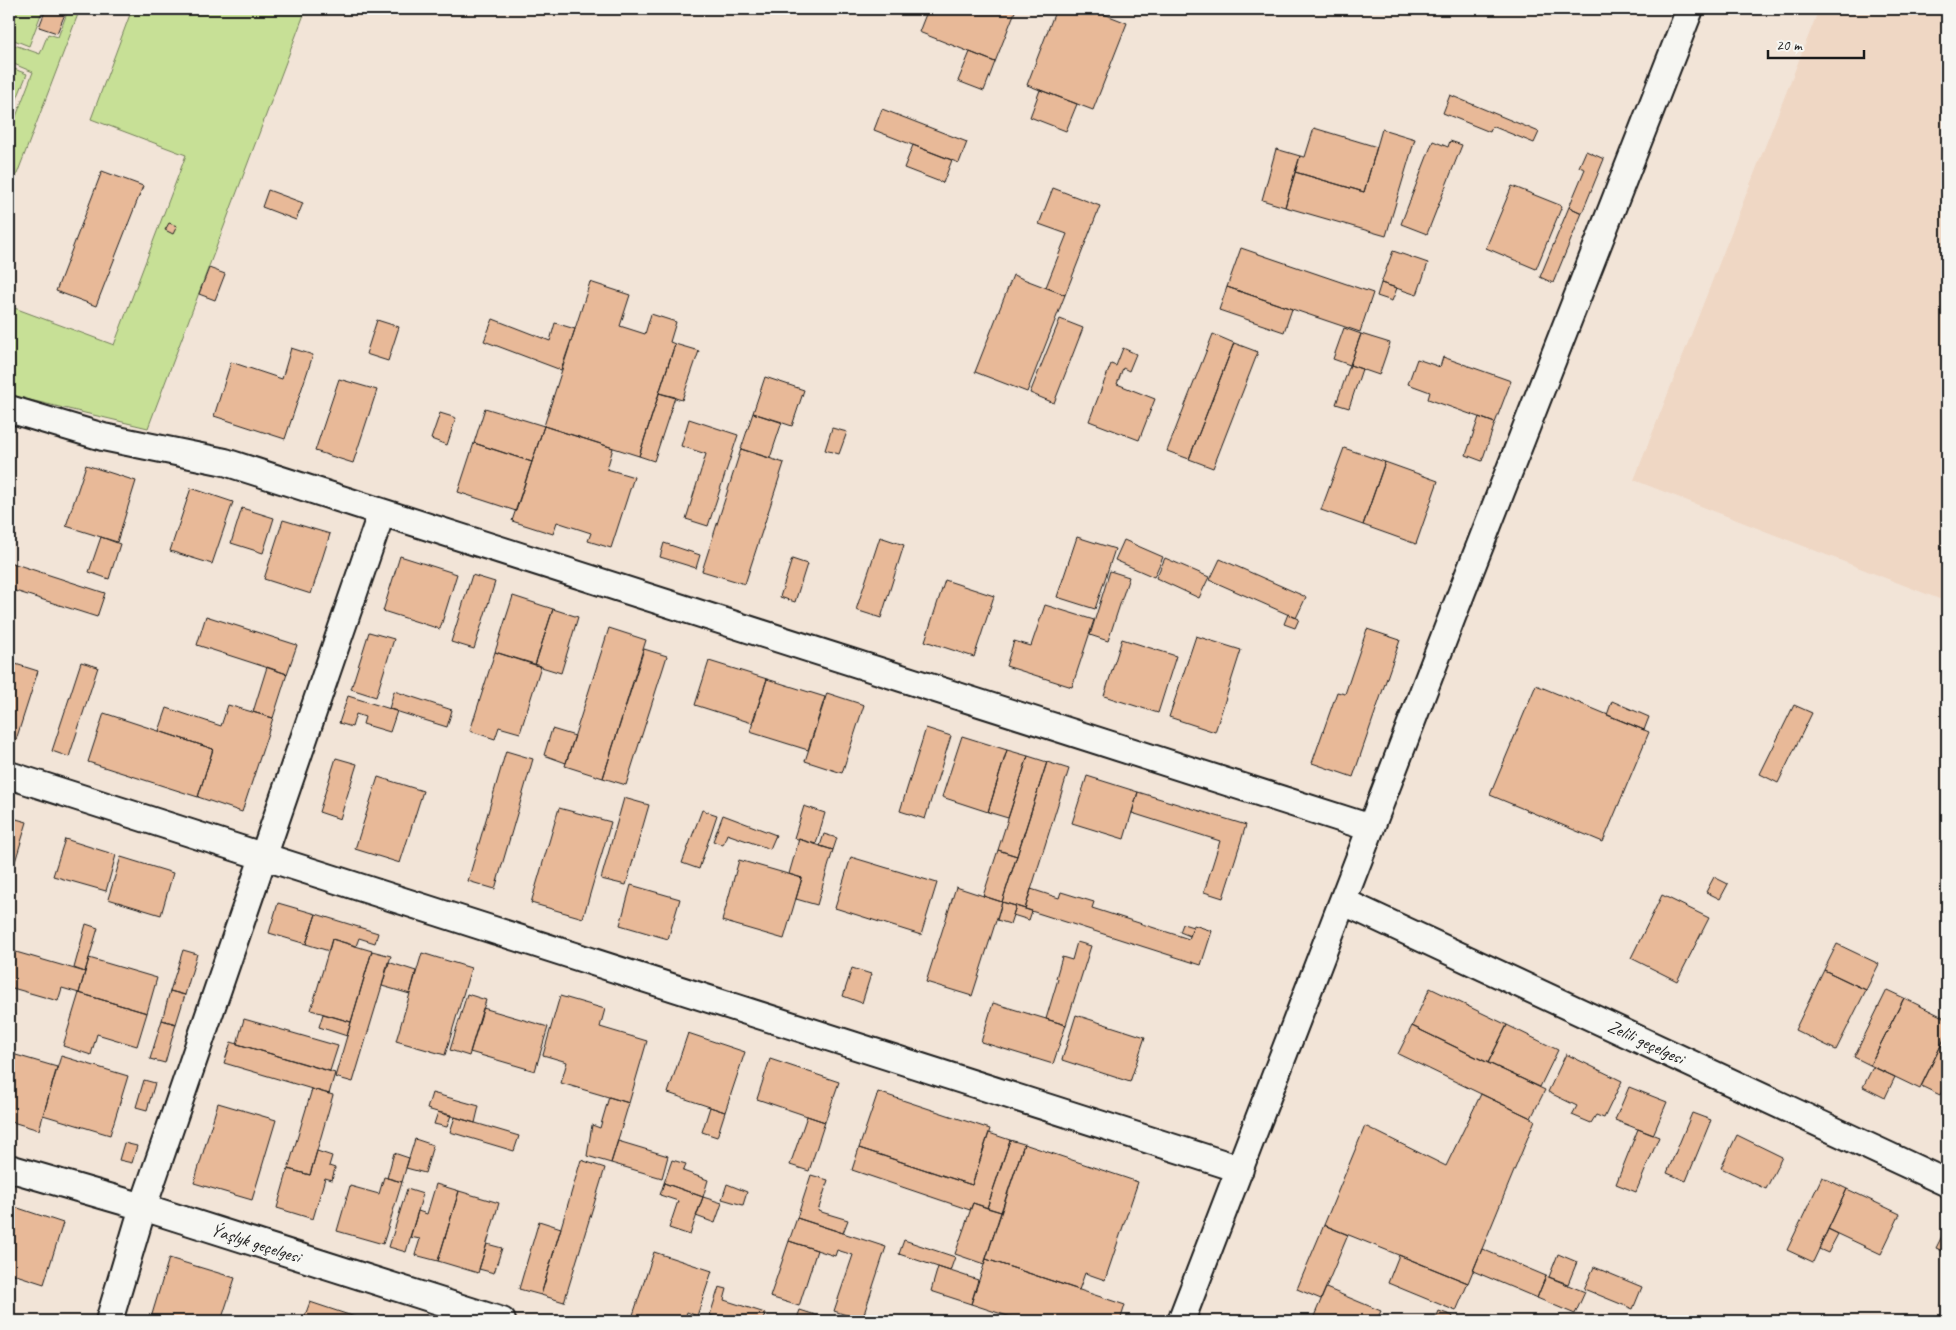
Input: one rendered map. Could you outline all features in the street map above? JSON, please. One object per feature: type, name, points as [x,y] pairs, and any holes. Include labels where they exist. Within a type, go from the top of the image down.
[{"type":"street","points":[[1181,1321],[1690,9]]},
{"type":"street","points":[[9,409],[103,437],[225,462],[382,514],[1372,828]]},
{"type":"street","points":[[109,1321],[144,1208],[382,514]]},
{"type":"street","points":[[9,775],[1240,1169]]},
{"type":"street","name":"Zelili geçelgesi","points":[[1344,902],[1947,1183]]},
{"type":"street","name":"Ýaşlyk geçelgesi","points":[[9,1168],[144,1208],[502,1321]]},
{"type":"shaded area","points":[[1819,9],[1947,9],[1947,602],[1634,480]]},
{"type":"green space","points":[[9,9],[43,9],[29,46],[9,38]]},
{"type":"green space","points":[[57,9],[80,9],[9,195],[9,135],[33,72],[9,62],[9,43],[40,54],[48,34],[58,37],[67,13]]},
{"type":"green space","points":[[132,9],[306,9],[148,428],[9,395],[9,306],[114,345],[186,155],[91,119]]},
{"type":"green space","points":[[9,67],[27,74],[16,101],[9,98]]},
{"type":"building","points":[[46,9],[53,9],[65,14],[57,33],[39,27]]},
{"type":"building","points":[[928,9],[1016,9],[995,62],[919,32]]},
{"type":"building","points":[[1056,9],[1091,9],[1127,23],[1093,110],[1027,85]]},
{"type":"building","points":[[970,52],[995,62],[984,91],[958,81]]},
{"type":"building","points":[[1040,90],[1077,104],[1066,131],[1030,117]]},
{"type":"building","points":[[1450,95],[1539,132],[1534,143],[1492,126],[1490,132],[1443,113]]},
{"type":"building","points":[[882,109],[967,142],[959,163],[874,130]]},
{"type":"building","points":[[1314,128],[1377,147],[1364,192],[1295,172],[1300,156],[1305,157]]},
{"type":"building","points":[[1382,129],[1415,139],[1386,236],[1285,207],[1295,172],[1364,192]]},
{"type":"building","points":[[1433,141],[1448,147],[1450,141],[1462,145],[1427,234],[1401,224]]},
{"type":"building","points":[[913,145],[952,160],[943,183],[904,168]]},
{"type":"building","points":[[1276,149],[1300,156],[1285,207],[1262,200]]},
{"type":"building","points":[[1586,151],[1604,159],[1582,213],[1569,207],[1585,169],[1579,167]]},
{"type":"building","points":[[102,171],[143,186],[96,306],[56,291]]},
{"type":"building","points":[[1512,186],[1562,206],[1536,269],[1486,248]]},
{"type":"building","points":[[1053,188],[1100,206],[1065,295],[1046,287],[1067,234],[1039,224]]},
{"type":"building","points":[[268,190],[303,203],[296,220],[262,207]]},
{"type":"building","points":[[1569,207],[1582,213],[1553,283],[1540,277]]},
{"type":"building","points":[[169,223],[177,226],[173,234],[165,230]]},
{"type":"building","points":[[1241,248],[1373,293],[1360,332],[1227,287]]},
{"type":"building","points":[[1393,251],[1428,263],[1417,295],[1381,283]]},
{"type":"building","points":[[209,268],[225,274],[215,300],[199,294]]},
{"type":"building","points":[[1013,275],[1065,295],[1027,392],[975,372]]},
{"type":"building","points":[[590,282],[630,295],[620,326],[645,334],[651,314],[676,322],[670,342],[675,344],[639,456],[544,426]]},
{"type":"building","points":[[1381,283],[1397,288],[1392,301],[1377,296]]},
{"type":"building","points":[[1227,287],[1292,309],[1284,332],[1219,310]]},
{"type":"building","points":[[493,319],[550,341],[555,323],[575,329],[561,370],[484,341]]},
{"type":"building","points":[[1060,319],[1083,328],[1054,403],[1030,393]]},
{"type":"building","points":[[377,320],[399,327],[388,361],[366,354]]},
{"type":"building","points":[[1344,328],[1361,334],[1350,365],[1333,359]]},
{"type":"building","points":[[1213,334],[1234,343],[1189,459],[1167,451]]},
{"type":"building","points":[[1361,334],[1390,343],[1379,375],[1350,365]]},
{"type":"building","points":[[1234,343],[1258,352],[1213,468],[1189,459]]},
{"type":"building","points":[[675,344],[699,351],[682,400],[659,393]]},
{"type":"building","points":[[291,348],[313,355],[285,439],[214,416],[231,362],[282,379]]},
{"type":"building","points":[[1123,348],[1136,354],[1129,371],[1123,368],[1117,384],[1155,399],[1139,440],[1089,421],[1111,364],[1116,366]]},
{"type":"building","points":[[1443,357],[1511,381],[1495,423],[1428,399],[1430,392],[1408,384],[1417,359],[1440,367]]},
{"type":"building","points":[[1350,365],[1362,369],[1349,408],[1336,404]]},
{"type":"building","points":[[765,377],[804,390],[792,426],[753,413]]},
{"type":"building","points":[[339,379],[377,390],[353,463],[315,451]]},
{"type":"building","points":[[659,393],[675,397],[654,461],[639,456]]},
{"type":"building","points":[[485,408],[544,426],[532,462],[474,443]]},
{"type":"building","points":[[440,413],[456,418],[447,445],[431,439]]},
{"type":"building","points":[[753,413],[782,422],[770,458],[741,449]]},
{"type":"building","points":[[1479,417],[1495,423],[1482,461],[1466,455]]},
{"type":"building","points":[[689,419],[738,435],[708,526],[686,519],[706,454],[681,446]]},
{"type":"building","points":[[544,426],[613,448],[607,469],[634,477],[611,548],[588,541],[591,533],[557,522],[553,534],[512,521]]},
{"type":"building","points":[[832,428],[847,432],[839,454],[825,450]]},
{"type":"building","points":[[474,443],[532,462],[516,511],[458,492]]},
{"type":"building","points":[[1344,448],[1385,462],[1363,525],[1321,510]]},
{"type":"building","points":[[741,449],[784,463],[745,584],[702,571]]},
{"type":"building","points":[[1385,462],[1438,481],[1416,544],[1363,525]]},
{"type":"building","points":[[86,465],[136,481],[117,542],[66,526]]},
{"type":"building","points":[[191,488],[233,502],[212,564],[170,551]]},
{"type":"building","points":[[242,508],[274,518],[263,553],[231,543]]},
{"type":"building","points":[[283,520],[330,534],[311,594],[264,579]]},
{"type":"building","points":[[101,537],[120,544],[109,579],[89,572]]},
{"type":"building","points":[[880,537],[904,545],[881,618],[856,610]]},
{"type":"building","points":[[1077,537],[1115,549],[1095,609],[1057,597]]},
{"type":"building","points":[[1124,540],[1163,557],[1154,577],[1115,560]]},
{"type":"building","points":[[664,543],[700,555],[696,568],[660,557]]},
{"type":"building","points":[[400,556],[457,574],[440,629],[383,611]]},
{"type":"building","points":[[1165,558],[1209,577],[1199,598],[1156,578]]},
{"type":"building","points":[[792,559],[807,564],[795,602],[780,597]]},
{"type":"building","points":[[1220,559],[1306,597],[1296,618],[1210,580]]},
{"type":"building","points":[[9,562],[105,593],[97,617],[9,589]]},
{"type":"building","points":[[1110,571],[1129,577],[1108,641],[1090,635]]},
{"type":"building","points":[[472,575],[495,582],[474,649],[451,642]]},
{"type":"building","points":[[945,580],[994,596],[974,657],[925,641]]},
{"type":"building","points":[[513,596],[553,609],[535,665],[495,652]]},
{"type":"building","points":[[1045,605],[1094,620],[1072,687],[1006,666],[1014,641],[1031,646]]},
{"type":"building","points":[[553,609],[578,617],[561,673],[535,665]]},
{"type":"building","points":[[1288,614],[1299,619],[1295,628],[1284,624]]},
{"type":"building","points":[[206,616],[297,645],[287,674],[197,645]]},
{"type":"building","points":[[609,628],[646,640],[603,778],[565,766]]},
{"type":"building","points":[[1367,629],[1400,640],[1353,777],[1312,763],[1337,692],[1345,694]]},
{"type":"building","points":[[369,632],[394,639],[376,697],[351,689]]},
{"type":"building","points":[[1196,636],[1241,650],[1215,732],[1169,717]]},
{"type":"building","points":[[1122,639],[1176,656],[1158,713],[1104,696]]},
{"type":"building","points":[[644,649],[667,656],[626,785],[603,778]]},
{"type":"building","points":[[495,652],[541,666],[520,733],[499,727],[495,739],[470,731]]},
{"type":"building","points":[[709,661],[767,679],[752,723],[695,705]]},
{"type":"building","points":[[9,662],[38,671],[15,743],[9,741]]},
{"type":"building","points":[[81,662],[98,667],[69,757],[52,751]]},
{"type":"building","points":[[267,667],[287,674],[273,718],[253,712]]},
{"type":"building","points":[[767,679],[825,697],[808,750],[750,732]]},
{"type":"building","points":[[1536,685],[1649,732],[1603,842],[1490,795]]},
{"type":"building","points":[[394,691],[452,710],[447,727],[389,709]]},
{"type":"building","points":[[827,693],[864,705],[842,773],[805,761]]},
{"type":"building","points":[[348,696],[397,711],[390,732],[363,724],[365,717],[356,714],[352,727],[339,723]]},
{"type":"building","points":[[1612,701],[1649,717],[1644,730],[1607,715]]},
{"type":"building","points":[[228,705],[273,718],[242,812],[198,797],[213,749],[159,731],[167,708],[221,726]]},
{"type":"building","points":[[1794,705],[1812,713],[1778,783],[1760,774]]},
{"type":"building","points":[[104,713],[213,749],[198,797],[88,762]]},
{"type":"building","points":[[926,728],[951,736],[925,819],[900,811]]},
{"type":"building","points":[[552,729],[575,736],[566,763],[544,755]]},
{"type":"building","points":[[962,736],[1007,750],[988,812],[942,797]]},
{"type":"building","points":[[1007,750],[1028,756],[1008,818],[988,812]]},
{"type":"building","points":[[506,751],[533,759],[495,889],[468,881]]},
{"type":"building","points":[[1028,756],[1047,762],[1017,856],[998,850]]},
{"type":"building","points":[[336,758],[357,764],[340,819],[319,812]]},
{"type":"building","points":[[1047,762],[1069,769],[1025,909],[1002,902]]},
{"type":"building","points":[[1087,776],[1138,792],[1124,839],[1072,823]]},
{"type":"building","points":[[378,777],[423,791],[400,863],[355,849]]},
{"type":"building","points":[[1138,792],[1246,825],[1223,898],[1204,892],[1220,841],[1132,813]]},
{"type":"building","points":[[624,798],[649,805],[626,885],[601,879]]},
{"type":"building","points":[[804,806],[825,813],[816,844],[794,838]]},
{"type":"building","points":[[559,808],[611,822],[583,918],[531,903]]},
{"type":"building","points":[[702,810],[717,815],[699,869],[682,863]]},
{"type":"building","points":[[723,815],[776,835],[770,849],[727,834],[723,845],[713,841]]},
{"type":"building","points":[[9,817],[27,822],[9,882]]},
{"type":"building","points":[[824,834],[837,838],[833,850],[820,846]]},
{"type":"building","points":[[65,839],[116,855],[106,891],[53,876]]},
{"type":"building","points":[[799,839],[833,850],[817,905],[796,899],[802,878],[789,874]]},
{"type":"building","points":[[998,850],[1017,856],[1002,902],[983,896]]},
{"type":"building","points":[[121,857],[173,873],[161,915],[108,899]]},
{"type":"building","points":[[851,857],[937,883],[921,935],[835,908]]},
{"type":"building","points":[[739,860],[802,878],[784,939],[722,921]]},
{"type":"building","points":[[1714,877],[1728,884],[1720,899],[1706,892]]},
{"type":"building","points":[[631,885],[680,899],[668,939],[620,925]]},
{"type":"building","points":[[956,887],[1002,902],[972,996],[926,982]]},
{"type":"building","points":[[1031,889],[1059,898],[1061,892],[1094,902],[1092,908],[1189,939],[1194,925],[1212,931],[1201,965],[1025,909]]},
{"type":"building","points":[[1662,895],[1709,918],[1677,981],[1631,958]]},
{"type":"building","points":[[1002,902],[1016,906],[1010,924],[997,920]]},
{"type":"building","points":[[278,903],[316,914],[306,944],[269,933]]},
{"type":"building","points":[[1016,906],[1032,911],[1029,920],[1013,915]]},
{"type":"building","points":[[316,914],[378,933],[375,943],[359,938],[356,946],[332,939],[329,951],[306,944]]},
{"type":"building","points":[[86,924],[98,928],[85,972],[74,968]]},
{"type":"building","points":[[1183,924],[1193,927],[1190,936],[1180,932]]},
{"type":"building","points":[[332,939],[372,951],[351,1022],[311,1010]]},
{"type":"building","points":[[1077,942],[1091,946],[1066,1025],[1046,1019],[1058,979],[1056,978],[1062,957],[1072,960]]},
{"type":"building","points":[[1837,944],[1879,964],[1866,990],[1824,970]]},
{"type":"building","points":[[9,950],[85,972],[79,993],[62,988],[58,1001],[9,987]]},
{"type":"building","points":[[183,950],[197,954],[185,995],[170,991]]},
{"type":"building","points":[[372,951],[391,956],[353,1082],[335,1077]]},
{"type":"building","points":[[422,953],[471,968],[445,1055],[396,1041]]},
{"type":"building","points":[[89,958],[157,978],[147,1013],[79,993]]},
{"type":"building","points":[[388,962],[416,971],[410,994],[382,986]]},
{"type":"building","points":[[852,968],[871,974],[862,1003],[843,996]]},
{"type":"building","points":[[1824,970],[1866,990],[1836,1050],[1795,1030]]},
{"type":"building","points":[[1430,988],[1507,1025],[1488,1063],[1412,1026]]},
{"type":"building","points":[[1887,990],[1904,998],[1870,1065],[1854,1057]]},
{"type":"building","points":[[170,991],[185,995],[176,1024],[162,1020]]},
{"type":"building","points":[[79,993],[147,1013],[137,1046],[97,1034],[91,1055],[63,1046]]},
{"type":"building","points":[[467,994],[486,1000],[469,1056],[450,1050]]},
{"type":"building","points":[[560,996],[605,1009],[600,1027],[647,1041],[629,1103],[561,1083],[567,1062],[543,1055]]},
{"type":"building","points":[[1904,998],[1947,1019],[1947,1033],[1920,1089],[1870,1065]]},
{"type":"building","points":[[993,1003],[1066,1025],[1053,1064],[981,1042]]},
{"type":"building","points":[[483,1008],[548,1027],[535,1071],[470,1052]]},
{"type":"building","points":[[323,1014],[351,1022],[347,1036],[319,1027]]},
{"type":"building","points":[[1076,1015],[1145,1037],[1130,1082],[1062,1060]]},
{"type":"building","points":[[244,1019],[338,1046],[330,1071],[237,1044]]},
{"type":"building","points":[[162,1020],[176,1024],[165,1063],[150,1059]]},
{"type":"building","points":[[1507,1025],[1558,1050],[1540,1087],[1488,1063]]},
{"type":"building","points":[[1412,1026],[1545,1090],[1531,1118],[1398,1054]]},
{"type":"building","points":[[688,1033],[745,1052],[725,1112],[668,1093]]},
{"type":"building","points":[[1947,1033],[1947,1081],[1940,1095],[1921,1086]]},
{"type":"building","points":[[231,1042],[335,1073],[329,1094],[224,1063]]},
{"type":"building","points":[[9,1053],[57,1067],[39,1130],[9,1121]]},
{"type":"building","points":[[1566,1054],[1622,1081],[1604,1118],[1596,1115],[1591,1123],[1572,1115],[1577,1106],[1548,1092]]},
{"type":"building","points":[[61,1056],[128,1076],[110,1135],[43,1115]]},
{"type":"building","points":[[770,1059],[839,1082],[825,1122],[757,1099]]},
{"type":"building","points":[[1873,1067],[1895,1077],[1885,1098],[1863,1087]]},
{"type":"building","points":[[144,1080],[155,1083],[147,1110],[136,1107]]},
{"type":"building","points":[[1629,1087],[1667,1102],[1653,1135],[1615,1120]]},
{"type":"building","points":[[312,1089],[333,1095],[310,1175],[288,1169]]},
{"type":"building","points":[[878,1092],[990,1129],[972,1185],[859,1148]]},
{"type":"building","points":[[432,1093],[479,1106],[475,1123],[427,1109]]},
{"type":"building","points":[[1481,1094],[1535,1120],[1468,1283],[1324,1225],[1365,1126],[1446,1166]]},
{"type":"building","points":[[609,1097],[629,1103],[611,1163],[587,1156],[592,1125],[600,1128]]},
{"type":"building","points":[[218,1103],[276,1120],[252,1200],[194,1183]]},
{"type":"building","points":[[710,1107],[725,1112],[717,1137],[702,1132]]},
{"type":"building","points":[[438,1112],[451,1115],[447,1127],[434,1124]]},
{"type":"building","points":[[1692,1113],[1711,1120],[1686,1181],[1667,1173]]},
{"type":"building","points":[[807,1116],[825,1122],[809,1171],[790,1165]]},
{"type":"building","points":[[455,1117],[519,1136],[514,1151],[450,1132]]},
{"type":"building","points":[[1638,1129],[1659,1137],[1636,1192],[1616,1184]]},
{"type":"building","points":[[989,1133],[1010,1140],[987,1208],[973,1203],[970,1210],[852,1170],[859,1148],[972,1185]]},
{"type":"building","points":[[1737,1135],[1782,1157],[1766,1189],[1721,1168]]},
{"type":"building","points":[[415,1139],[433,1145],[425,1173],[406,1168]]},
{"type":"building","points":[[1010,1140],[1024,1144],[1001,1212],[987,1208]]},
{"type":"building","points":[[618,1141],[668,1156],[662,1178],[611,1163]]},
{"type":"building","points":[[124,1143],[137,1146],[132,1163],[119,1160]]},
{"type":"building","points":[[1024,1144],[1138,1182],[1105,1280],[1085,1273],[1079,1290],[986,1259]]},
{"type":"building","points":[[317,1151],[332,1156],[329,1166],[335,1168],[332,1180],[325,1178],[313,1219],[277,1208],[288,1169],[310,1175]]},
{"type":"building","points":[[394,1153],[409,1158],[402,1182],[387,1178]]},
{"type":"building","points":[[581,1160],[605,1168],[564,1302],[541,1295]]},
{"type":"building","points":[[672,1160],[686,1164],[683,1171],[708,1180],[703,1197],[664,1183]]},
{"type":"building","points":[[811,1175],[828,1180],[818,1211],[848,1220],[843,1233],[797,1218]]},
{"type":"building","points":[[384,1177],[402,1182],[383,1244],[337,1231],[350,1186],[379,1194]]},
{"type":"building","points":[[1822,1177],[1847,1189],[1813,1262],[1787,1250]]},
{"type":"building","points":[[664,1183],[703,1197],[690,1235],[669,1228],[678,1201],[660,1195]]},
{"type":"building","points":[[436,1184],[459,1191],[438,1261],[415,1255],[420,1239],[410,1237],[418,1211],[427,1214]]},
{"type":"building","points":[[727,1184],[747,1192],[743,1205],[722,1199]]},
{"type":"building","points":[[407,1189],[423,1194],[406,1252],[389,1247]]},
{"type":"building","points":[[1847,1189],[1900,1214],[1881,1254],[1828,1229]]},
{"type":"building","points":[[459,1191],[499,1203],[478,1273],[438,1261]]},
{"type":"building","points":[[703,1197],[722,1203],[715,1223],[696,1216]]},
{"type":"building","points":[[973,1203],[1001,1212],[984,1264],[955,1254]]},
{"type":"building","points":[[12,1206],[63,1223],[44,1284],[10,1273],[9,1278],[9,1216]]},
{"type":"building","points":[[797,1218],[886,1247],[862,1320],[834,1311],[853,1255],[837,1250],[835,1256],[789,1241]]},
{"type":"building","points":[[539,1221],[561,1228],[541,1295],[519,1289]]},
{"type":"building","points":[[1324,1225],[1348,1235],[1321,1299],[1297,1289]]},
{"type":"building","points":[[1828,1229],[1838,1234],[1828,1253],[1819,1249]]},
{"type":"building","points":[[1943,1234],[1947,1236],[1947,1253],[1936,1248]]},
{"type":"building","points":[[904,1240],[955,1257],[950,1271],[899,1254]]},
{"type":"building","points":[[789,1241],[817,1250],[799,1306],[770,1297]]},
{"type":"building","points":[[487,1244],[502,1248],[494,1273],[479,1269]]},
{"type":"building","points":[[1482,1249],[1546,1276],[1537,1298],[1473,1271]]},
{"type":"building","points":[[654,1252],[712,1271],[697,1316],[687,1312],[684,1321],[631,1321]]},
{"type":"building","points":[[1558,1254],[1577,1262],[1568,1284],[1549,1277]]},
{"type":"building","points":[[1399,1255],[1468,1283],[1456,1311],[1388,1283]]},
{"type":"building","points":[[169,1258],[235,1278],[221,1321],[150,1321]]},
{"type":"building","points":[[986,1259],[1125,1305],[1120,1321],[1023,1321],[971,1304]]},
{"type":"building","points":[[938,1267],[978,1280],[971,1304],[931,1291]]},
{"type":"building","points":[[1594,1267],[1642,1287],[1633,1309],[1584,1289]]},
{"type":"building","points":[[1546,1276],[1585,1292],[1575,1314],[1537,1298]]},
{"type":"building","points":[[719,1287],[727,1289],[724,1300],[765,1313],[763,1321],[729,1321],[710,1315]]},
{"type":"building","points":[[1326,1288],[1381,1311],[1376,1321],[1312,1321]]},
{"type":"building","points":[[310,1302],[358,1318],[357,1321],[303,1321]]},
{"type":"building","points":[[800,1310],[834,1321],[796,1321]]},
{"type":"building","points":[[1439,1311],[1453,1316],[1451,1321],[1435,1321]]}]
